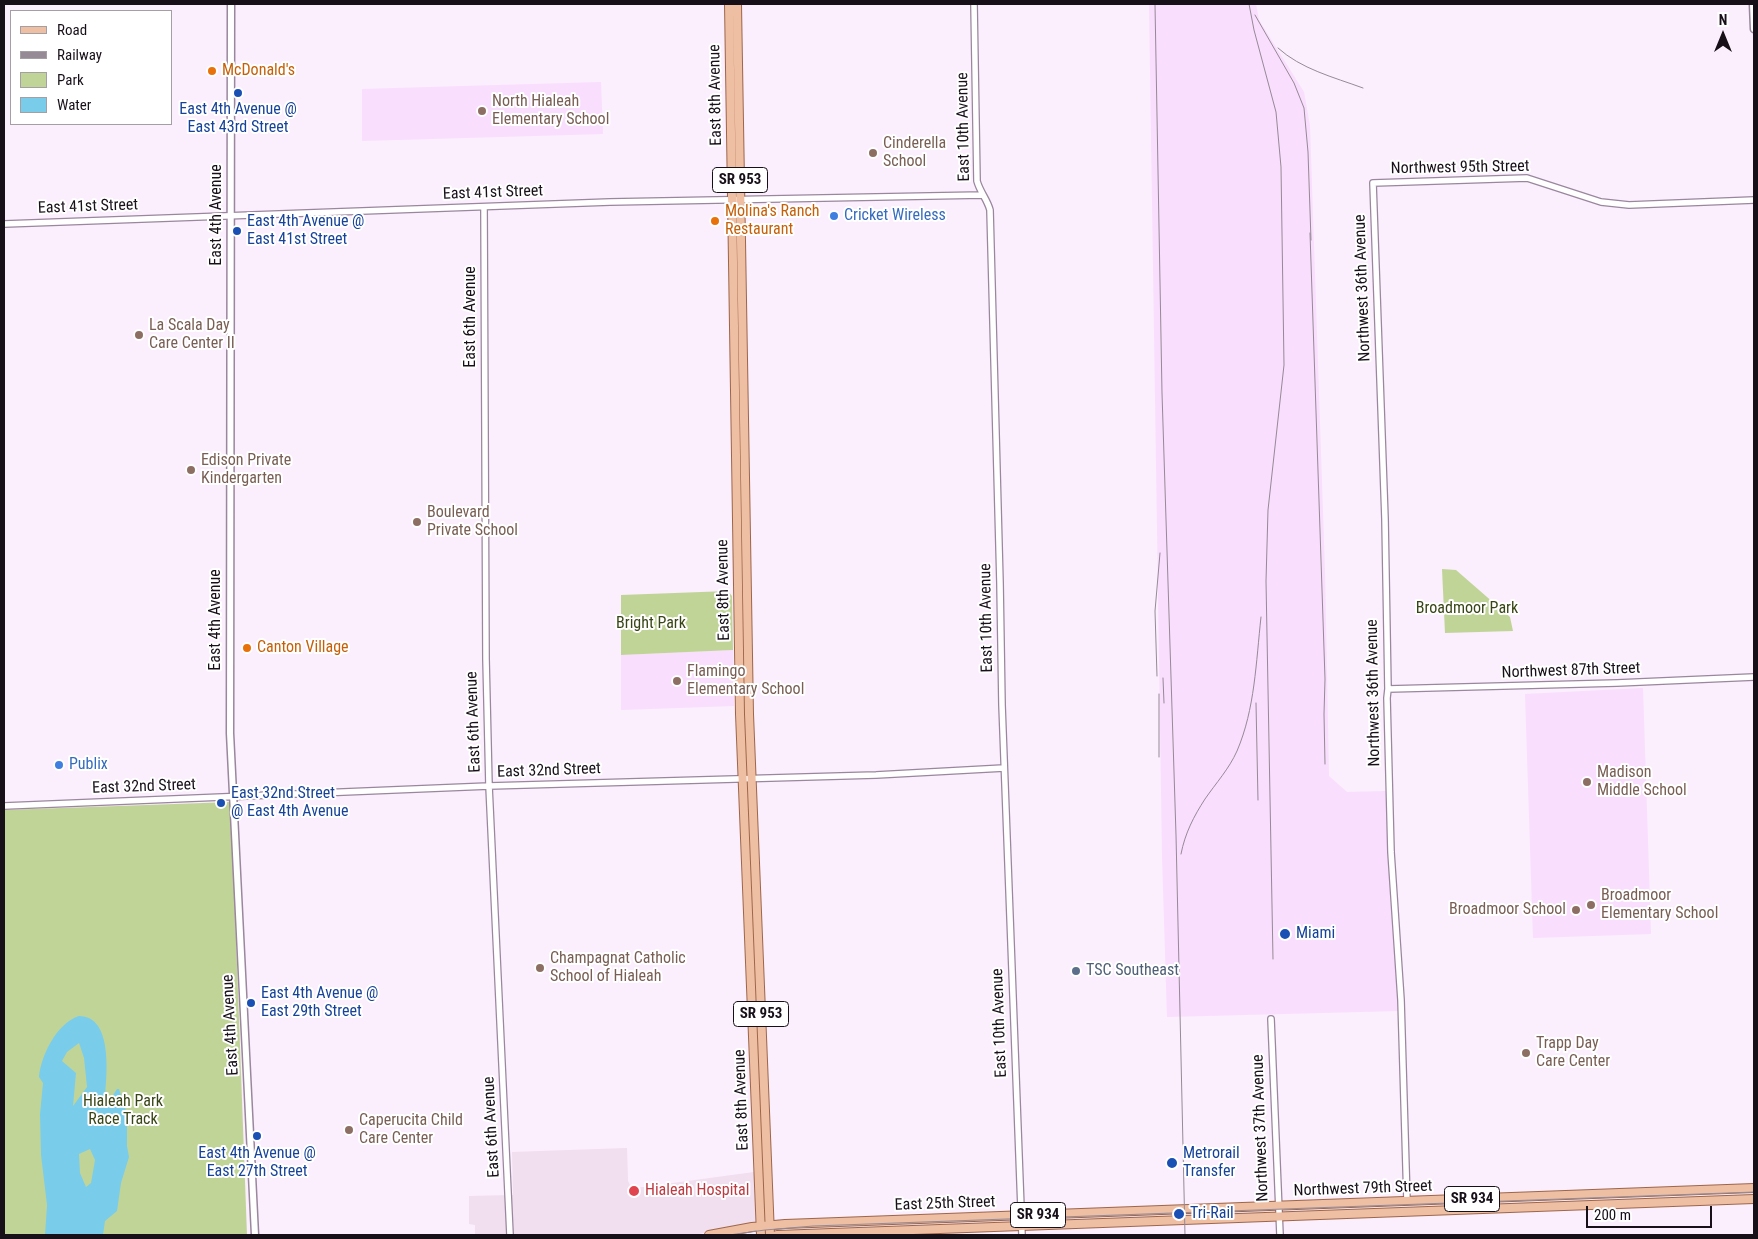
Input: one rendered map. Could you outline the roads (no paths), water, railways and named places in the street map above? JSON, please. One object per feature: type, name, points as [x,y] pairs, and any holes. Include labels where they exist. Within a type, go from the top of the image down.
[{"type":"main road","name":"East 4th Avenue","points":[[231,4],[229,669],[232,797],[255,1235]]},
{"type":"main road","name":"East 8th Avenue","points":[[729,4],[765,1226],[761,1235]]},
{"type":"main road","name":"East 8th Avenue","points":[[738,4],[736,522],[743,779],[765,1226],[770,1235]]},
{"type":"main road","points":[[1753,4],[1754,29]]},
{"type":"main road","name":"Northwest 79th Street","points":[[1182,1209],[1754,1188]]},
{"type":"main road","name":"Northwest 79th Street","points":[[1100,1224],[1754,1199]]},
{"type":"main road","name":"East 25th Street","points":[[709,1235],[765,1226],[1182,1209]]},
{"type":"main road","points":[[1099,1212],[1100,1224]]},
{"type":"main road","name":"SR 934","points":[[777,1235],[1021,1231],[1100,1224]]},
{"type":"street","name":"East 10th Avenue","points":[[974,4],[977,180],[979,189],[988,202],[990,210],[1004,768],[1021,1231]]},
{"type":"street","name":"Northwest 95th Street","points":[[1373,183],[1526,178],[1601,202],[1629,205],[1754,200]]},
{"type":"street","name":"Northwest 36th Avenue","points":[[1373,183],[1385,519],[1391,852],[1401,1000],[1407,1201]]},
{"type":"street","name":"East 41st Street","points":[[4,224],[610,202],[983,195]]},
{"type":"street","name":"East 6th Avenue","points":[[484,208],[486,659],[489,786],[510,1235]]},
{"type":"street","name":"Northwest 87th Street","points":[[1388,690],[1754,677]]},
{"type":"street","name":"East 32nd Street","points":[[4,806],[489,786],[876,775],[1004,768]]},
{"type":"street","name":"Northwest 37th Avenue","points":[[1271,1019],[1280,1235]]},
{"type":"water","points":[[79,1016],[90,1019],[98,1026],[106,1048],[107,1075],[105,1097],[107,1101],[110,1100],[117,1089],[119,1089],[127,1114],[129,1157],[121,1183],[117,1211],[105,1221],[103,1235],[45,1235],[47,1205],[41,1155],[40,1114],[43,1083],[39,1077],[40,1068],[51,1041],[64,1025]],"holes":[[[79,1043],[84,1058],[87,1087],[73,1106],[76,1073],[62,1061],[67,1052]],[[90,1149],[95,1160],[91,1183],[86,1187],[80,1173],[79,1154]]]},
{"type":"railway","points":[[1155,4],[1162,393],[1176,835],[1185,1235]]},
{"type":"railway","points":[[1249,4],[1276,112],[1281,167],[1284,365],[1268,510],[1266,581],[1273,959]]},
{"type":"railway","points":[[1255,15],[1294,83],[1304,108],[1308,152],[1311,240]]},
{"type":"railway","points":[[1278,48],[1307,67],[1363,88]]},
{"type":"railway","points":[[1310,233],[1325,679],[1325,764]]},
{"type":"railway","points":[[1157,676],[1155,611],[1160,553]]},
{"type":"railway","points":[[1181,854],[1187,832],[1194,818],[1230,764],[1243,735],[1254,685],[1261,617]]},
{"type":"railway","points":[[1163,678],[1164,703]]},
{"type":"railway","points":[[1159,694],[1159,757]]},
{"type":"railway","points":[[1256,703],[1258,800]]},
{"type":"railway","points":[[729,1235],[813,1226],[1754,1192]]},
{"type":"place","name":"McDonald's","points":[[212,71]]},
{"type":"place","name":"East 4th Avenue @ East 43rd Street","points":[[238,93]]},
{"type":"place","name":"North Hialeah Elementary School","points":[[482,111]]},
{"type":"place","name":"Cinderella School","points":[[873,153]]},
{"type":"place","name":"Cricket Wireless","points":[[834,216]]},
{"type":"place","name":"Molina's Ranch Restaurant","points":[[715,221]]},
{"type":"place","name":"East 4th Avenue @ East 41st Street","points":[[237,231]]},
{"type":"place","name":"La Scala Day Care Center II","points":[[139,335]]},
{"type":"place","name":"Edison Private Kindergarten","points":[[191,470]]},
{"type":"place","name":"Boulevard Private School","points":[[417,522]]},
{"type":"place","name":"Canton Village","points":[[247,648]]},
{"type":"place","name":"Flamingo Elementary School","points":[[677,681]]},
{"type":"place","name":"Publix","points":[[59,765]]},
{"type":"place","name":"Madison Middle School","points":[[1587,782]]},
{"type":"place","name":"East 32nd Street @ East 4th Avenue","points":[[221,803]]},
{"type":"place","name":"Broadmoor Elementary School","points":[[1591,905]]},
{"type":"place","name":"Broadmoor School","points":[[1576,910]]},
{"type":"place","name":"Miami","points":[[1285,934]]},
{"type":"place","name":"Champagnat Catholic School of Hialeah","points":[[540,968]]},
{"type":"place","name":"TSC Southeast","points":[[1076,971]]},
{"type":"place","name":"East 4th Avenue @ East 29th Street","points":[[251,1003]]},
{"type":"place","name":"Trapp Day Care Center","points":[[1526,1053]]},
{"type":"place","name":"Caperucita Child Care Center","points":[[349,1130]]},
{"type":"place","name":"East 4th Avenue @ East 27th Street","points":[[257,1136]]},
{"type":"place","name":"Metrorail Transfer","points":[[1172,1163]]},
{"type":"place","name":"Hialeah Hospital","points":[[634,1191]]},
{"type":"place","name":"Tri-Rail","points":[[1179,1214]]},
{"type":"park label","name":"Broadmoor Park","points":[[1467,609]]},
{"type":"park label","name":"Bright Park","points":[[651,624]]},
{"type":"park label","name":"Hialeah Park Race Track","points":[[123,1111]]}]
